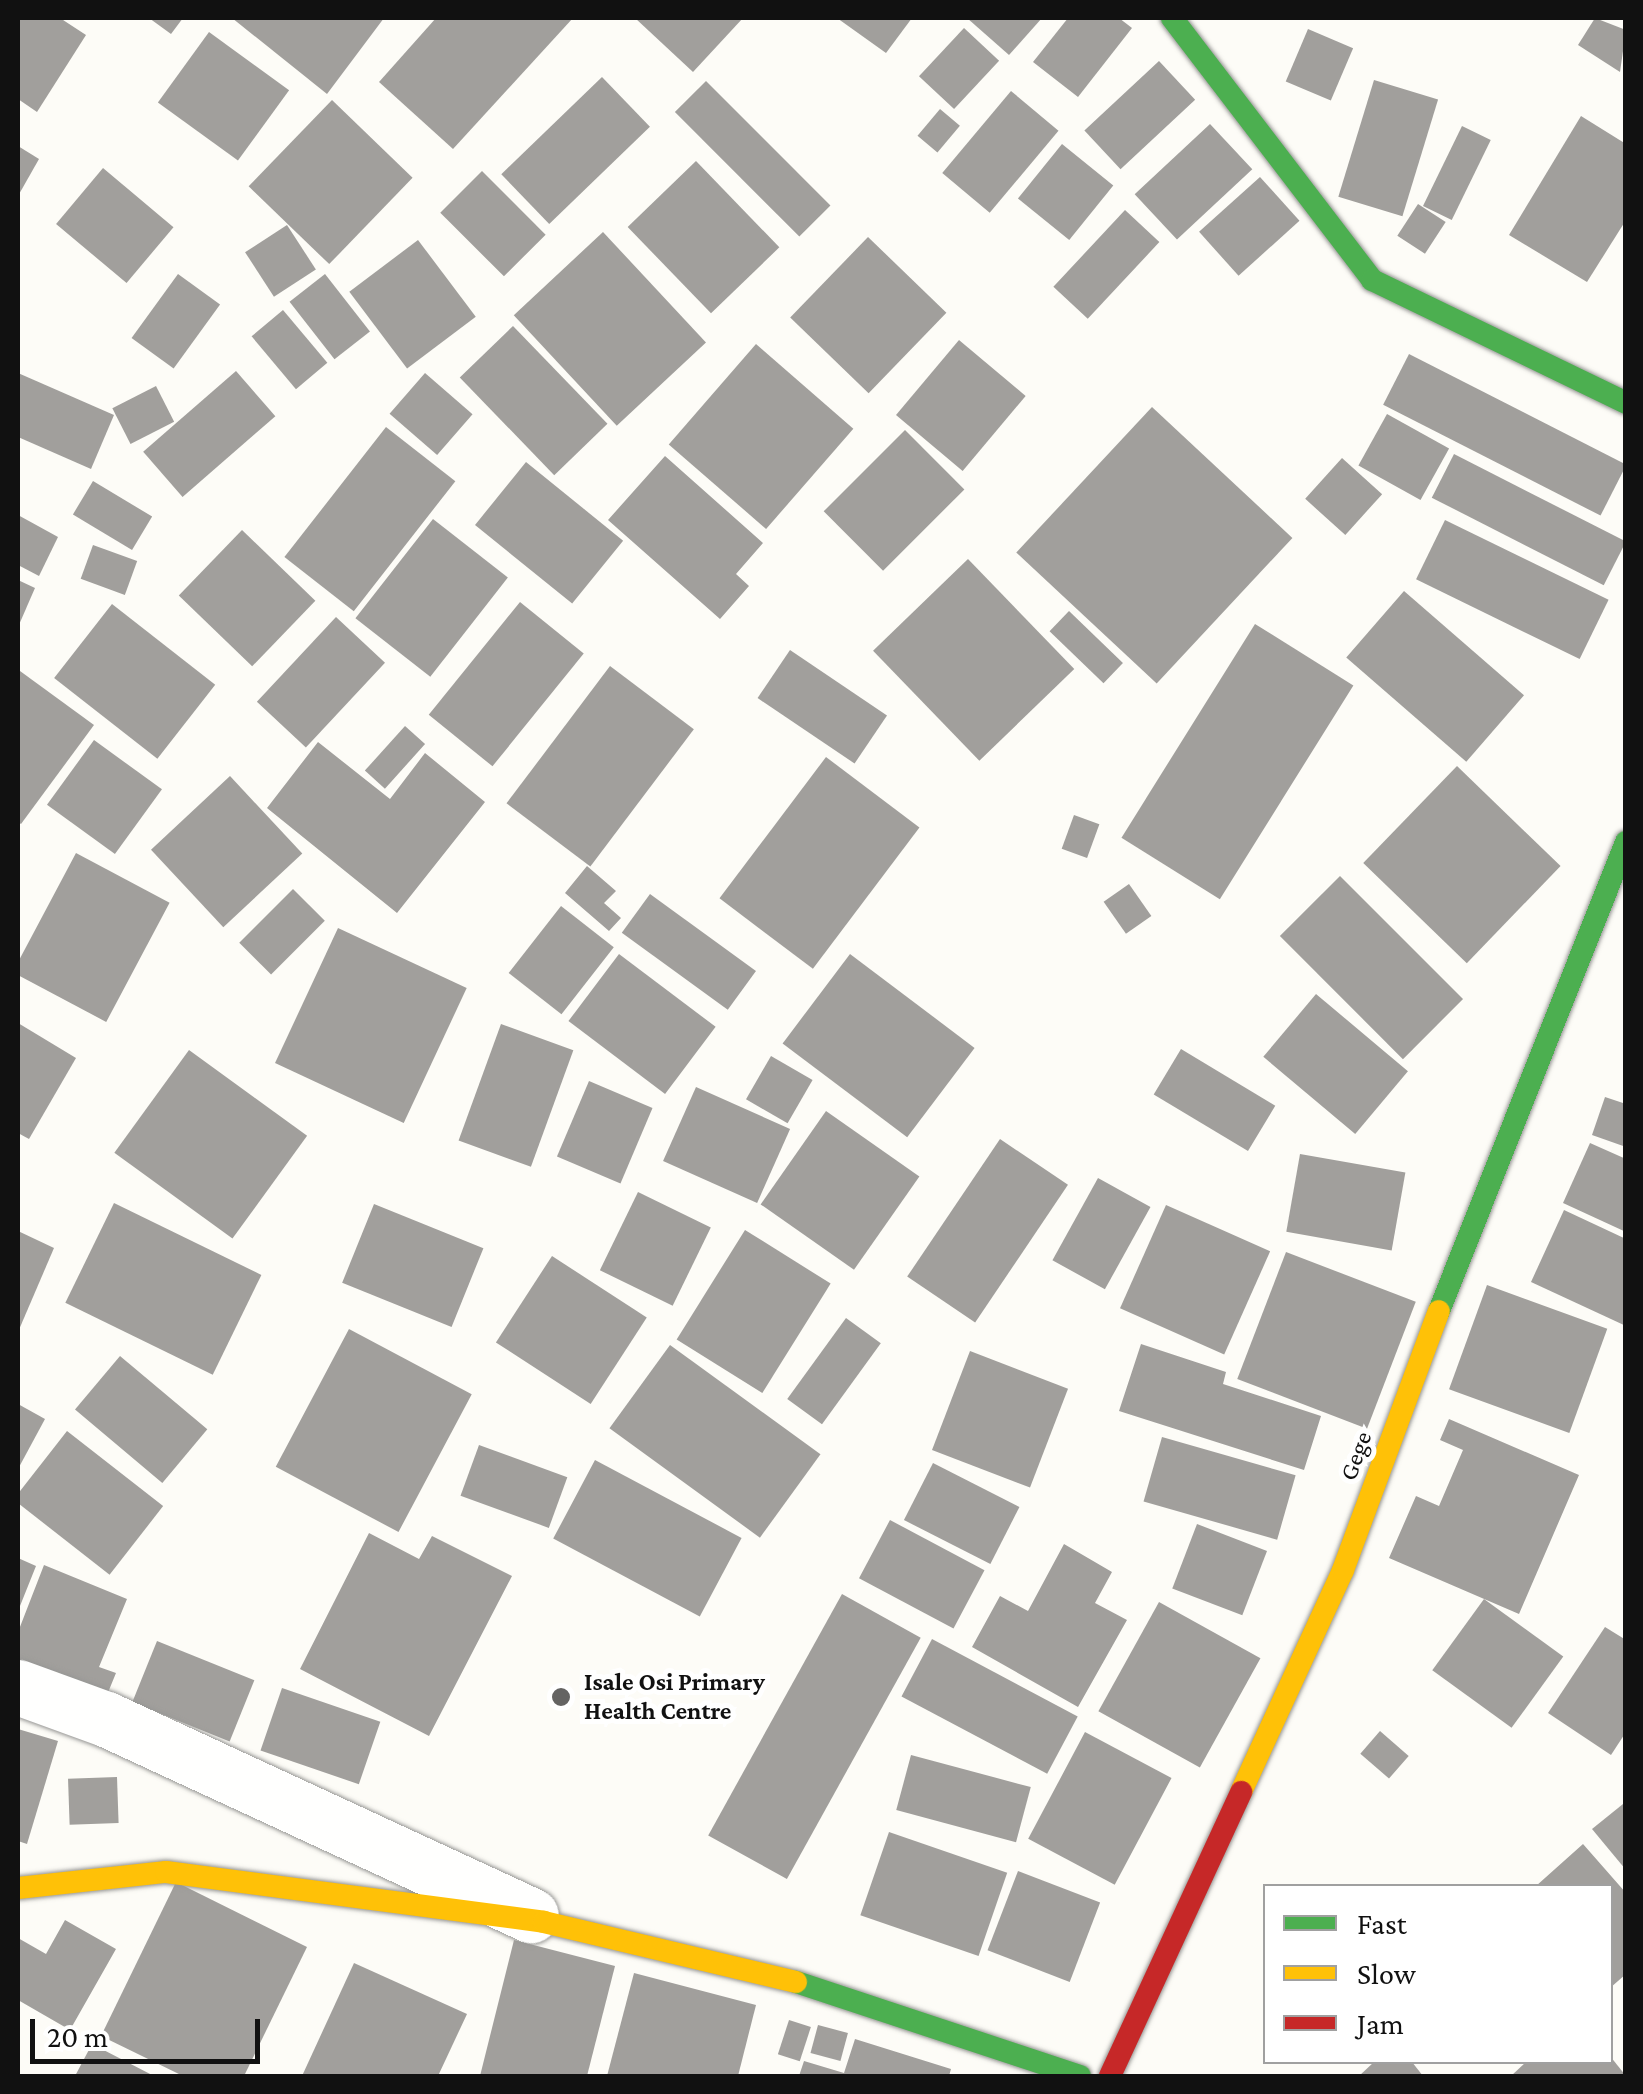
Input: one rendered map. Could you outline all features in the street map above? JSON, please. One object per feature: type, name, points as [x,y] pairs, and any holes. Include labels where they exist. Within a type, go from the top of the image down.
[{"type":"street","points":[[1172,18],[1372,280],[1626,402]]},
{"type":"street","name":"Gege","points":[[1110,2076],[1343,1570],[1527,1076],[1626,842]]},
{"type":"street","points":[[18,1687],[106,1719],[544,1922]]},
{"type":"street","points":[[18,1888],[166,1872],[544,1922],[842,1993],[1080,2076]]},
{"type":"building","points":[[18,18],[60,18],[86,35],[37,112],[18,99]]},
{"type":"building","points":[[149,18],[183,18],[171,34]]},
{"type":"building","points":[[232,18],[384,18],[327,94]]},
{"type":"building","points":[[436,18],[573,18],[453,149],[379,82]]},
{"type":"building","points":[[635,18],[743,18],[693,72]]},
{"type":"building","points":[[837,18],[912,18],[886,53]]},
{"type":"building","points":[[967,18],[1042,18],[1009,55]]},
{"type":"building","points":[[1068,18],[1119,18],[1132,28],[1078,97],[1033,62]]},
{"type":"building","points":[[1595,18],[1626,30],[1620,72],[1578,45]]},
{"type":"building","points":[[964,28],[999,61],[954,109],[919,76]]},
{"type":"building","points":[[1308,29],[1353,48],[1331,101],[1286,81]]},
{"type":"building","points":[[209,32],[289,90],[238,161],[158,102]]},
{"type":"building","points":[[1159,61],[1195,100],[1121,169],[1084,131]]},
{"type":"building","points":[[602,77],[650,127],[549,224],[501,174]]},
{"type":"building","points":[[1374,80],[1438,100],[1402,216],[1338,197]]},
{"type":"building","points":[[706,81],[830,205],[799,237],[675,112]]},
{"type":"building","points":[[1011,91],[1058,131],[990,213],[942,173]]},
{"type":"building","points":[[332,100],[413,178],[329,264],[249,186]]},
{"type":"building","points":[[940,109],[960,126],[937,153],[918,136]]},
{"type":"building","points":[[1581,116],[1626,144],[1626,220],[1587,282],[1509,235]]},
{"type":"building","points":[[1210,124],[1252,169],[1177,240],[1135,194]]},
{"type":"building","points":[[1462,126],[1491,140],[1452,220],[1423,206]]},
{"type":"building","points":[[1062,144],[1113,186],[1069,240],[1018,198]]},
{"type":"building","points":[[18,146],[39,159],[18,196]]},
{"type":"building","points":[[696,161],[779,247],[711,313],[628,227]]},
{"type":"building","points":[[103,168],[173,227],[127,283],[56,224]]},
{"type":"building","points":[[482,171],[546,235],[504,276],[440,213]]},
{"type":"building","points":[[1260,177],[1299,221],[1239,276],[1199,232]]},
{"type":"building","points":[[1418,204],[1446,222],[1425,254],[1397,236]]},
{"type":"building","points":[[1125,210],[1159,242],[1088,319],[1053,287]]},
{"type":"building","points":[[287,225],[316,269],[274,297],[245,252]]},
{"type":"building","points":[[603,232],[706,342],[617,426],[514,315]]},
{"type":"building","points":[[868,237],[946,313],[869,393],[790,318]]},
{"type":"building","points":[[418,240],[476,317],[407,368],[349,292]]},
{"type":"building","points":[[178,274],[220,305],[174,368],[132,338]]},
{"type":"building","points":[[325,274],[370,332],[334,359],[290,302]]},
{"type":"building","points":[[283,310],[327,363],[296,389],[252,336]]},
{"type":"building","points":[[513,326],[607,424],[554,475],[460,377]]},
{"type":"building","points":[[959,340],[1026,396],[963,471],[896,415]]},
{"type":"building","points":[[756,344],[853,429],[766,529],[669,444]]},
{"type":"building","points":[[1409,354],[1626,465],[1601,516],[1383,405]]},
{"type":"building","points":[[236,371],[275,416],[183,497],[143,452]]},
{"type":"building","points":[[18,373],[114,415],[91,469],[18,437]]},
{"type":"building","points":[[425,373],[473,414],[437,455],[390,414]]},
{"type":"building","points":[[156,386],[174,422],[131,444],[112,408]]},
{"type":"building","points":[[1152,407],[1292,538],[1157,683],[1016,553]]},
{"type":"building","points":[[1387,414],[1449,448],[1420,500],[1358,466]]},
{"type":"building","points":[[386,427],[455,481],[354,611],[284,557]]},
{"type":"building","points":[[905,430],[964,489],[883,571],[824,511]]},
{"type":"building","points":[[1454,454],[1626,542],[1604,585],[1432,498]]},
{"type":"building","points":[[665,456],[763,543],[736,574],[749,586],[720,619],[608,520]]},
{"type":"building","points":[[1342,458],[1382,494],[1345,535],[1305,499]]},
{"type":"building","points":[[526,462],[623,541],[572,604],[475,525]]},
{"type":"building","points":[[93,481],[152,517],[132,550],[73,514]]},
{"type":"building","points":[[18,515],[58,537],[39,576],[18,565]]},
{"type":"building","points":[[433,519],[508,577],[430,677],[355,618]]},
{"type":"building","points":[[1445,520],[1609,600],[1580,659],[1416,579]]},
{"type":"building","points":[[242,530],[315,601],[252,666],[179,595]]},
{"type":"building","points":[[93,545],[137,561],[125,595],[81,579]]},
{"type":"building","points":[[968,559],[1074,669],[979,761],[873,651]]},
{"type":"building","points":[[18,580],[35,588],[18,627]]},
{"type":"building","points":[[1404,591],[1524,695],[1466,762],[1346,657]]},
{"type":"building","points":[[520,602],[584,654],[492,766],[429,715]]},
{"type":"building","points":[[112,604],[215,685],[157,759],[54,678]]},
{"type":"building","points":[[1069,611],[1123,663],[1104,683],[1050,631]]},
{"type":"building","points":[[336,617],[385,663],[306,748],[257,702]]},
{"type":"building","points":[[1255,624],[1353,685],[1220,899],[1121,838]]},
{"type":"building","points":[[790,650],[887,715],[855,764],[758,698]]},
{"type":"building","points":[[610,666],[694,729],[590,867],[506,803]]},
{"type":"building","points":[[20,671],[94,725],[21,824],[18,822]]},
{"type":"building","points":[[405,726],[425,744],[385,789],[365,771]]},
{"type":"building","points":[[94,740],[162,789],[115,854],[47,805]]},
{"type":"building","points":[[318,742],[390,799],[425,753],[485,802],[397,913],[267,808]]},
{"type":"building","points":[[826,757],[919,827],[813,969],[719,898]]},
{"type":"building","points":[[1457,766],[1561,866],[1467,963],[1363,863]]},
{"type":"building","points":[[230,776],[302,854],[223,927],[151,850]]},
{"type":"building","points":[[1074,815],[1099,824],[1087,858],[1062,849]]},
{"type":"building","points":[[76,853],[170,903],[106,1022],[18,975],[18,962]]},
{"type":"building","points":[[587,866],[616,891],[604,903],[621,918],[609,931],[565,893]]},
{"type":"building","points":[[1340,876],[1463,999],[1403,1059],[1280,936]]},
{"type":"building","points":[[1129,884],[1151,916],[1126,934],[1104,902]]},
{"type":"building","points":[[293,889],[325,921],[271,975],[239,943]]},
{"type":"building","points":[[650,894],[756,971],[728,1010],[622,933]]},
{"type":"building","points":[[561,906],[614,947],[561,1014],[509,973]]},
{"type":"building","points":[[338,928],[467,988],[404,1123],[275,1063]]},
{"type":"building","points":[[619,954],[716,1027],[665,1094],[568,1021]]},
{"type":"building","points":[[850,954],[975,1048],[907,1137],[783,1043]]},
{"type":"building","points":[[1316,994],[1408,1071],[1355,1134],[1263,1057]]},
{"type":"building","points":[[18,1023],[76,1058],[29,1139],[18,1133]]},
{"type":"building","points":[[501,1024],[573,1050],[531,1167],[459,1141]]},
{"type":"building","points":[[1181,1049],[1275,1106],[1248,1151],[1154,1094]]},
{"type":"building","points":[[189,1050],[307,1136],[232,1239],[114,1153]]},
{"type":"building","points":[[771,1056],[813,1080],[788,1123],[746,1099]]},
{"type":"building","points":[[589,1081],[653,1108],[620,1183],[557,1156]]},
{"type":"building","points":[[696,1087],[790,1129],[757,1203],[663,1161]]},
{"type":"building","points":[[1605,1097],[1626,1104],[1626,1147],[1592,1135]]},
{"type":"building","points":[[826,1111],[919,1176],[854,1270],[761,1204]]},
{"type":"building","points":[[1000,1139],[1068,1185],[975,1322],[907,1277]]},
{"type":"building","points":[[1590,1143],[1626,1159],[1626,1232],[1563,1203]]},
{"type":"building","points":[[1300,1154],[1405,1173],[1392,1250],[1286,1232]]},
{"type":"building","points":[[1098,1178],[1150,1207],[1105,1289],[1052,1260]]},
{"type":"building","points":[[638,1192],[711,1228],[673,1306],[600,1270]]},
{"type":"building","points":[[114,1203],[261,1275],[213,1375],[65,1303]]},
{"type":"building","points":[[374,1204],[483,1248],[452,1327],[342,1283]]},
{"type":"building","points":[[1166,1205],[1270,1251],[1224,1355],[1120,1308]]},
{"type":"building","points":[[1564,1210],[1626,1239],[1626,1326],[1531,1282]]},
{"type":"building","points":[[745,1230],[831,1284],[762,1393],[677,1339]]},
{"type":"building","points":[[18,1231],[54,1248],[18,1332]]},
{"type":"building","points":[[1286,1252],[1416,1302],[1367,1429],[1237,1379]]},
{"type":"building","points":[[552,1256],[647,1318],[591,1404],[496,1342]]},
{"type":"building","points":[[1487,1285],[1607,1329],[1569,1433],[1449,1389]]},
{"type":"building","points":[[846,1318],[881,1343],[822,1424],[787,1399]]},
{"type":"building","points":[[349,1329],[472,1394],[398,1532],[276,1467]]},
{"type":"building","points":[[1141,1344],[1226,1372],[1223,1384],[1321,1416],[1304,1470],[1119,1411]]},
{"type":"building","points":[[670,1345],[820,1454],[760,1538],[609,1428]]},
{"type":"building","points":[[970,1351],[1068,1389],[1030,1488],[932,1450]]},
{"type":"building","points":[[120,1356],[207,1429],[162,1483],[75,1410]]},
{"type":"building","points":[[18,1404],[45,1419],[18,1469]]},
{"type":"building","points":[[1449,1419],[1579,1475],[1519,1614],[1389,1558],[1416,1496],[1439,1506],[1463,1450],[1440,1440]]},
{"type":"building","points":[[67,1431],[163,1506],[110,1575],[18,1503],[18,1494]]},
{"type":"building","points":[[1162,1437],[1296,1475],[1277,1540],[1144,1501]]},
{"type":"building","points":[[479,1445],[567,1477],[549,1528],[461,1496]]},
{"type":"building","points":[[595,1460],[742,1538],[700,1617],[553,1539]]},
{"type":"building","points":[[933,1463],[1019,1507],[990,1564],[904,1520]]},
{"type":"building","points":[[890,1520],[984,1570],[953,1629],[859,1578]]},
{"type":"building","points":[[1197,1524],[1267,1551],[1242,1615],[1172,1588]]},
{"type":"building","points":[[369,1533],[419,1559],[432,1536],[512,1576],[429,1736],[300,1669]]},
{"type":"building","points":[[1064,1544],[1112,1572],[1095,1603],[1127,1620],[1078,1707],[972,1647],[1000,1596],[1028,1611]]},
{"type":"building","points":[[18,1558],[36,1566],[18,1611]]},
{"type":"building","points":[[44,1565],[127,1599],[99,1667],[116,1673],[100,1712],[18,1680],[18,1632]]},
{"type":"building","points":[[842,1594],[921,1638],[787,1879],[708,1835]]},
{"type":"building","points":[[1484,1599],[1563,1657],[1512,1728],[1432,1670]]},
{"type":"building","points":[[1159,1602],[1260,1658],[1200,1768],[1098,1711]]},
{"type":"building","points":[[1605,1627],[1626,1640],[1626,1732],[1611,1755],[1548,1713]]},
{"type":"building","points":[[932,1639],[1078,1716],[1047,1774],[901,1696]]},
{"type":"building","points":[[157,1641],[254,1680],[230,1742],[132,1702]]},
{"type":"building","points":[[282,1688],[380,1722],[359,1784],[261,1750]]},
{"type":"building","points":[[18,1729],[58,1741],[27,1844],[18,1841]]},
{"type":"building","points":[[1380,1731],[1409,1756],[1389,1779],[1360,1754]]},
{"type":"building","points":[[1085,1732],[1172,1778],[1115,1885],[1028,1839]]},
{"type":"building","points":[[911,1755],[1031,1787],[1016,1842],[896,1810]]},
{"type":"building","points":[[117,1777],[119,1823],[70,1825],[68,1779]]},
{"type":"building","points":[[1623,1804],[1626,1807],[1626,1870],[1592,1829]]},
{"type":"building","points":[[889,1832],[1007,1873],[979,1956],[860,1915]]},
{"type":"building","points":[[1583,1844],[1626,1893],[1626,1974],[1613,1985],[1613,1884],[1538,1884]]},
{"type":"building","points":[[1018,1871],[1100,1903],[1070,1982],[988,1950]]},
{"type":"building","points":[[176,1882],[307,1947],[244,2076],[183,2076],[101,2036]]},
{"type":"building","points":[[65,1920],[116,1949],[70,2030],[18,2000],[18,1938],[46,1954]]},
{"type":"building","points":[[514,1940],[615,1966],[587,2076],[480,2076]]},
{"type":"building","points":[[354,1963],[467,2014],[438,2076],[302,2076]]},
{"type":"building","points":[[634,1973],[756,2005],[738,2076],[607,2076]]},
{"type":"building","points":[[789,2020],[811,2027],[800,2061],[778,2054]]},
{"type":"building","points":[[818,2025],[848,2033],[840,2061],[810,2053]]},
{"type":"building","points":[[855,2039],[951,2069],[949,2076],[799,2076],[804,2061],[844,2073]]},
{"type":"building","points":[[92,2044],[154,2076],[75,2076]]},
{"type":"building","points":[[1613,2060],[1626,2076],[1511,2076],[1524,2064],[1613,2064]]},
{"type":"building","points":[[1372,2064],[1414,2064],[1423,2076],[1359,2076]]},
{"type":"traffic: fast","points":[[1172,18],[1372,280],[1626,403]]},
{"type":"traffic: fast","points":[[1439,1311],[1626,842]]},
{"type":"traffic: fast","points":[[796,1982],[1080,2076]]},
{"type":"traffic: slow","points":[[1241,1792],[1343,1570],[1439,1311]]},
{"type":"traffic: slow","points":[[18,1888],[166,1872],[544,1922],[796,1982]]},
{"type":"traffic: jam","points":[[1110,2076],[1241,1792]]},
{"type":"place","name":"Isale Osi Primary Health Centre","points":[[561,1697]]}]
